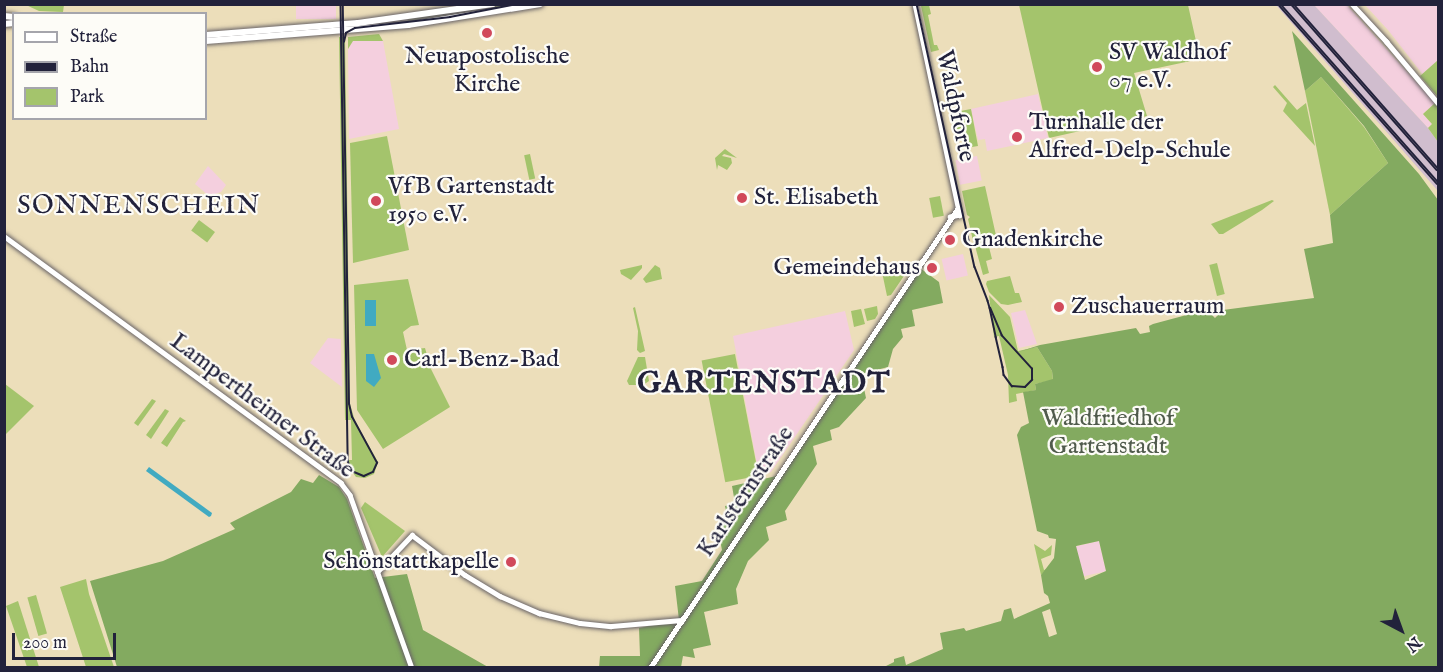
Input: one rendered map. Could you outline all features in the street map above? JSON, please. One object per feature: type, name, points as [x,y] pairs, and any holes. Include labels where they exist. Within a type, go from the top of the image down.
[{"type":"main road","points":[[207,35],[320,26],[325,21],[356,23],[493,4]]},
{"type":"main road","points":[[207,43],[298,37],[414,24],[540,4]]},
{"type":"main road","points":[[382,20],[394,14]]},
{"type":"main road","points":[[349,18],[356,23]]},
{"type":"street","name":"Waldpforte","points":[[915,4],[960,215],[950,217]]},
{"type":"street","points":[[1354,6],[1438,103]]},
{"type":"street","name":"Karlsternstraße","points":[[650,668],[958,208]]},
{"type":"street","name":"Lampertheimer Straße","points":[[4,236],[341,483],[350,495],[412,668]]},
{"type":"street","points":[[377,572],[412,535],[465,575],[500,596],[539,613],[580,623],[611,626],[682,620]]},
{"type":"shaded area","points":[[296,5],[336,5],[336,19],[296,19]]},
{"type":"shaded area","points":[[1276,5],[1314,5],[1428,128],[1438,142],[1438,191]]},
{"type":"shaded area","points":[[1314,5],[1347,5],[1435,103],[1423,114],[1432,124],[1428,128]]},
{"type":"shaded area","points":[[1365,5],[1438,5],[1438,94],[1388,30]]},
{"type":"shaded area","points":[[352,41],[383,41],[399,129],[349,139],[348,49]]},
{"type":"shaded area","points":[[1038,94],[1048,138],[987,151],[985,139],[978,140],[971,109]]},
{"type":"shaded area","points":[[977,156],[982,181],[960,185],[955,160]]},
{"type":"shaded area","points":[[208,166],[226,185],[221,192],[209,196],[195,184]]},
{"type":"shaded area","points":[[963,254],[968,275],[947,280],[942,259]]},
{"type":"shaded area","points":[[1025,310],[1037,344],[1019,348],[1011,313]]},
{"type":"shaded area","points":[[845,311],[854,350],[771,472],[759,475],[733,336]]},
{"type":"shaded area","points":[[328,338],[341,339],[342,387],[310,363]]},
{"type":"shaded area","points":[[1099,541],[1106,571],[1083,577],[1076,546]]},
{"type":"green space","points":[[26,5],[64,5],[63,12],[39,11]]},
{"type":"green space","points":[[503,5],[521,5],[406,23],[409,18]]},
{"type":"green space","points":[[929,5],[931,14],[928,15],[934,45],[937,45],[939,50],[931,52],[921,6]]},
{"type":"green space","name":"SV Waldhof 07 e.V.","points":[[1019,5],[1188,5],[1200,59],[1134,73],[1147,116],[1049,138]]},
{"type":"green space","name":"Waldfriedhof Gartenstadt","points":[[1292,31],[1419,174],[1438,200],[1438,667],[884,667],[894,662],[894,659],[904,656],[906,665],[943,649],[940,633],[964,628],[966,631],[1001,621],[1004,610],[1011,608],[1014,619],[1050,603],[1048,596],[1044,593],[1041,575],[1054,558],[1056,539],[1037,531],[1017,435],[1021,427],[1029,423],[1023,392],[1036,390],[1035,384],[1053,379],[1052,371],[1037,347],[1018,352],[1040,345],[1136,328],[1140,334],[1150,332],[1149,326],[1153,324],[1194,313],[1209,312],[1215,318],[1223,310],[1314,298],[1304,249],[1333,243],[1330,215],[1388,163],[1364,126],[1321,77],[1305,91]],"holes":[[[1099,541],[1106,571],[1085,580],[1076,546]],[[1050,609],[1057,634],[1049,637],[1042,612]]]},
{"type":"green space","points":[[379,34],[383,41],[353,41],[348,49],[348,37]]},
{"type":"green space","points":[[339,37],[345,37],[350,404],[355,421],[378,462],[374,474],[365,478],[356,477],[348,466],[348,460],[352,460],[351,420],[345,420]]},
{"type":"green space","points":[[1438,60],[1438,97],[1420,76]]},
{"type":"green space","points":[[1321,77],[1364,127],[1388,163],[1330,215],[1305,91]]},
{"type":"green space","points":[[1275,85],[1297,110],[1306,103],[1315,146],[1283,111],[1287,103],[1273,87]]},
{"type":"green space","points":[[1435,103],[1438,107],[1438,142],[1428,128],[1432,124],[1423,114]]},
{"type":"green space","points":[[971,109],[978,146],[972,147],[965,146],[963,138],[955,140],[950,113]]},
{"type":"green space","name":"VfB Gartenstadt 1950 e.V.","points":[[387,136],[409,250],[353,263],[350,143]]},
{"type":"green space","points":[[725,149],[737,158],[724,154],[722,156],[731,158],[732,163],[727,170],[718,165],[717,170],[715,158]]},
{"type":"green space","points":[[530,154],[535,178],[529,180],[524,155]]},
{"type":"green space","points":[[985,186],[997,240],[974,245],[968,219],[970,217],[967,215],[962,191]]},
{"type":"green space","points":[[940,196],[944,216],[933,218],[929,198]]},
{"type":"green space","points":[[1274,201],[1262,210],[1223,234],[1219,234],[1211,224]]},
{"type":"green space","points":[[199,220],[215,232],[207,242],[191,230]]},
{"type":"green space","points":[[988,243],[992,259],[986,261],[989,273],[983,275],[975,246]]},
{"type":"green space","points":[[1217,263],[1225,294],[1217,296],[1209,265]]},
{"type":"green space","points":[[642,265],[631,280],[621,274],[620,270]]},
{"type":"green space","points":[[655,265],[660,268],[662,279],[646,283],[643,279]]},
{"type":"green space","points":[[910,267],[891,295],[887,296],[882,272],[903,269],[903,274],[904,269]]},
{"type":"green space","points":[[920,268],[939,282],[943,303],[912,310],[915,326],[901,329],[903,337],[893,349],[888,367],[861,374],[866,398],[839,427],[830,430],[832,440],[813,446],[817,464],[785,511],[787,520],[766,527],[769,540],[748,561],[736,589],[738,604],[704,612],[711,645],[693,649],[695,658],[683,656],[681,667],[599,668],[600,656],[640,656],[639,628],[679,620],[675,586],[702,581],[722,550],[717,525],[728,522],[725,506],[735,503],[732,486],[781,475]]},
{"type":"green space","points":[[1010,276],[1015,293],[1019,293],[1022,302],[1001,304],[989,292],[986,284],[987,281]]},
{"type":"green space","name":"Carl-Benz-Bad","points":[[408,279],[419,325],[411,326],[403,332],[407,350],[425,348],[431,369],[450,407],[383,449],[357,410],[354,285]]},
{"type":"green space","points":[[989,295],[1010,317],[1018,351],[1037,347],[1052,371],[1053,380],[1035,384],[1036,390],[1016,394],[1017,401],[1009,403],[1008,375],[999,336],[994,337]]},
{"type":"green space","points":[[877,306],[878,314],[875,319],[867,321],[864,309]]},
{"type":"green space","points":[[635,307],[645,351],[640,353],[637,350],[638,331],[633,308]]},
{"type":"green space","points":[[861,309],[865,324],[854,327],[851,311]]},
{"type":"green space","points":[[735,354],[759,476],[725,482],[702,360]]},
{"type":"green space","points":[[638,357],[645,357],[649,381],[643,385],[629,385],[627,381]]},
{"type":"green space","points":[[5,384],[34,406],[4,435]]},
{"type":"green space","points":[[152,399],[156,401],[138,426],[134,423]]},
{"type":"green space","points":[[165,409],[169,411],[151,439],[146,435]]},
{"type":"green space","points":[[180,417],[186,421],[183,422],[167,447],[161,443]]},
{"type":"green space","points":[[319,475],[339,487],[347,499],[375,578],[407,574],[423,630],[488,667],[117,667],[90,581],[163,561],[235,529],[230,523],[291,492],[301,479],[313,483]]},
{"type":"green space","points":[[365,502],[405,531],[382,557],[361,508]]},
{"type":"green space","points":[[1034,544],[1045,551],[1052,545],[1051,555],[1041,559],[1044,570],[1047,569],[1041,575]]},
{"type":"green space","points":[[86,579],[114,667],[86,667],[60,587]]},
{"type":"green space","points":[[36,595],[47,633],[38,636],[27,597]]},
{"type":"green space","points":[[18,601],[39,667],[27,667],[6,606]]},
{"type":"water","points":[[365,300],[376,300],[376,326],[365,326]]},
{"type":"water","points":[[366,354],[374,354],[381,378],[374,387],[366,381]]},
{"type":"water","points":[[149,467],[212,513],[211,516],[209,517],[146,471]]},
{"type":"tram line","points":[[341,4],[348,461],[352,471],[364,476],[373,472],[377,463],[352,417],[349,404],[343,4]]},
{"type":"tram line","points":[[344,42],[346,33],[355,28],[450,17],[517,4]]},
{"type":"tram line","points":[[917,4],[975,267],[990,308],[1004,375],[1012,386],[1025,387],[1032,380],[1032,369],[1002,336],[990,308]]},
{"type":"railway","points":[[1279,4],[1438,184]]},
{"type":"railway","points":[[1292,4],[1438,170]]},
{"type":"place","name":"Neuapostolische Kirche","points":[[487,33]]},
{"type":"place","name":"SV Waldhof 07 e.V.","points":[[1097,67]]},
{"type":"place","name":"Turnhalle der Alfred-Delp-Schule","points":[[1017,137]]},
{"type":"place","name":"St. Elisabeth","points":[[742,198]]},
{"type":"place","name":"VfB Gartenstadt 1950 e.V.","points":[[376,201]]},
{"type":"place","name":"Gnadenkirche","points":[[950,240]]},
{"type":"place","name":"Gemeindehaus","points":[[932,268]]},
{"type":"place","name":"Zuschauerraum","points":[[1059,307]]},
{"type":"place","name":"Carl-Benz-Bad","points":[[392,360]]},
{"type":"place","name":"Schönstattkapelle","points":[[511,562]]},
{"type":"district","name":"SONNENSCHEIN","points":[[139,206]]},
{"type":"district","name":"GARTENSTADT","points":[[764,384]]}]
